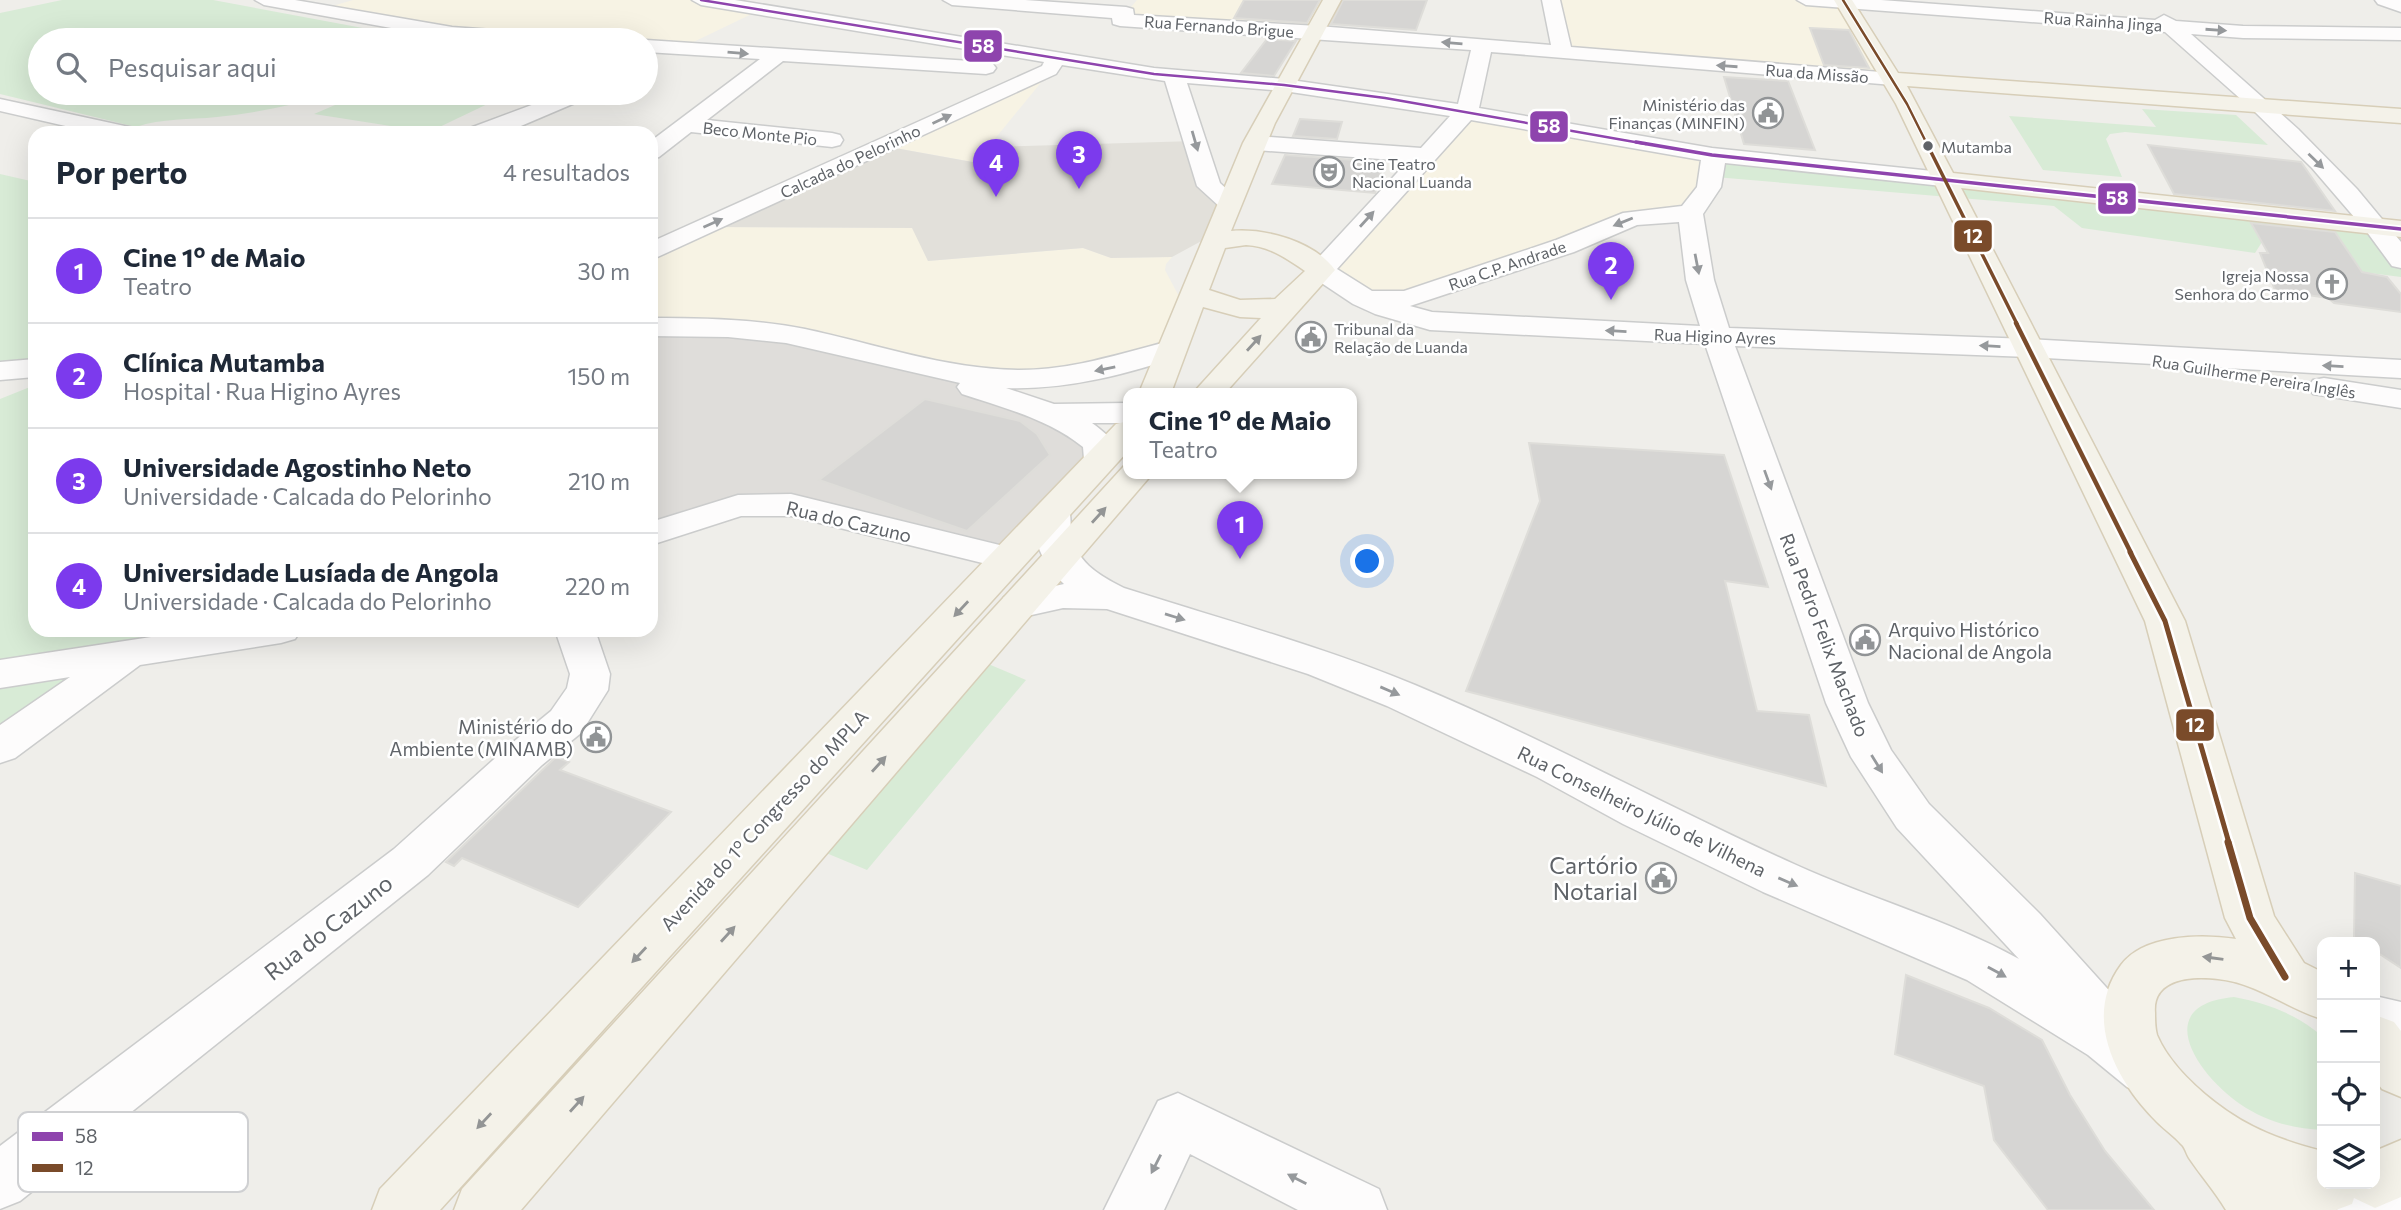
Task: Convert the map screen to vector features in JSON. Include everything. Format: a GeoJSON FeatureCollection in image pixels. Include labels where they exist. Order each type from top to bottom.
{"type":"FeatureCollection","features":[{"type":"Feature","properties":{"kind":"main road"},"geometry":{"type":"LineString","coordinates":[[1157,388],[1233,192],[1284,85],[1318,32],[1332,0]]}},
{"type":"Feature","properties":{"kind":"main road"},"geometry":{"type":"LineString","coordinates":[[1843,1],[1895,82],[2165,621],[2250,918],[2265,947],[2304,987]]}},
{"type":"Feature","properties":{"kind":"main road","name":"Rua da Missão"},"geometry":{"type":"LineString","coordinates":[[1895,82],[2401,118]]}},
{"type":"Feature","properties":{"kind":"main road"},"geometry":{"type":"LineString","coordinates":[[1942,179],[2389,228]]}},
{"type":"Feature","properties":{"kind":"main road"},"geometry":{"type":"LineString","coordinates":[[1209,388],[1289,304],[1327,274],[1277,240],[1247,214],[1233,192]]}},
{"type":"Feature","properties":{"kind":"main road"},"geometry":{"type":"LineString","coordinates":[[1214,243],[1247,237],[1277,240]]}},
{"type":"Feature","properties":{"kind":"main road"},"geometry":{"type":"LineString","coordinates":[[1193,293],[1212,302],[1246,309],[1289,304]]}},
{"type":"Feature","properties":{"kind":"main road","name":"Avenida do 1º Congresso do MPLA"},"geometry":{"type":"LineString","coordinates":[[401,1210],[1123,436]]}},
{"type":"Feature","properties":{"kind":"main road"},"geometry":{"type":"LineString","coordinates":[[483,1210],[1131,479]]}},
{"type":"Feature","properties":{"kind":"main road"},"geometry":{"type":"LineString","coordinates":[[2259,1210],[2229,1162],[2168,1093],[2131,1037],[2127,1003],[2138,978],[2163,961],[2199,956],[2241,962],[2304,987]]}},
{"type":"Feature","properties":{"kind":"main road"},"geometry":{"type":"LineString","coordinates":[[2380,1046],[2401,1072]]}},
{"type":"Feature","properties":{"kind":"main road"},"geometry":{"type":"LineString","coordinates":[[2168,1093],[2231,1145],[2284,1171],[2317,1178]]}},
{"type":"Feature","properties":{"kind":"main road"},"geometry":{"type":"LineString","coordinates":[[2380,1178],[2401,1168]]}},
{"type":"Feature","properties":{"kind":"main road"},"geometry":{"type":"LineString","coordinates":[[2290,1210],[2308,1193],[2318,1189]]}},
{"type":"Feature","properties":{"kind":"street"},"geometry":{"type":"LineString","coordinates":[[264,0],[425,28]]}},
{"type":"Feature","properties":{"kind":"street"},"geometry":{"type":"LineString","coordinates":[[323,9],[353,0]]}},
{"type":"Feature","properties":{"kind":"street"},"geometry":{"type":"LineString","coordinates":[[701,0],[897,32],[1046,61],[1284,85],[1467,111],[1712,155],[1942,179]]}},
{"type":"Feature","properties":{"kind":"street"},"geometry":{"type":"LineString","coordinates":[[658,59],[780,0]]}},
{"type":"Feature","properties":{"kind":"street"},"geometry":{"type":"LineString","coordinates":[[844,60],[954,0]]}},
{"type":"Feature","properties":{"kind":"street","name":"Rua Fernando Brigue"},"geometry":{"type":"LineString","coordinates":[[954,0],[1128,11],[1318,32]]}},
{"type":"Feature","properties":{"kind":"street"},"geometry":{"type":"LineString","coordinates":[[1551,0],[1562,52]]}},
{"type":"Feature","properties":{"kind":"street","name":"Rua Rainha Jinga"},"geometry":{"type":"LineString","coordinates":[[1806,0],[2007,7],[2170,27],[2298,34],[2401,34]]}},
{"type":"Feature","properties":{"kind":"street"},"geometry":{"type":"LineString","coordinates":[[2384,0],[2401,7]]}},
{"type":"Feature","properties":{"kind":"street"},"geometry":{"type":"LineString","coordinates":[[2149,9],[2263,109],[2389,228],[2401,260]]}},
{"type":"Feature","properties":{"kind":"street"},"geometry":{"type":"LineString","coordinates":[[658,47],[844,60],[1046,61],[1088,54],[1102,43],[1128,11]]}},
{"type":"Feature","properties":{"kind":"street","name":"Rua da Missão"},"geometry":{"type":"LineString","coordinates":[[1318,32],[1895,82]]}},
{"type":"Feature","properties":{"kind":"street"},"geometry":{"type":"LineString","coordinates":[[1327,274],[1426,155],[1467,111],[1482,46]]}},
{"type":"Feature","properties":{"kind":"street"},"geometry":{"type":"LineString","coordinates":[[658,158],[689,125],[777,56]]}},
{"type":"Feature","properties":{"kind":"street","name":"Calcada do Pelorinho"},"geometry":{"type":"LineString","coordinates":[[658,248],[1046,61]]}},
{"type":"Feature","properties":{"kind":"street"},"geometry":{"type":"LineString","coordinates":[[1164,75],[1209,186],[1214,193],[1233,192]]}},
{"type":"Feature","properties":{"kind":"street"},"geometry":{"type":"LineString","coordinates":[[0,105],[92,126]]}},
{"type":"Feature","properties":{"kind":"street"},"geometry":{"type":"LineString","coordinates":[[501,126],[553,105]]}},
{"type":"Feature","properties":{"kind":"street"},"geometry":{"type":"LineString","coordinates":[[0,116],[27,112]]}},
{"type":"Feature","properties":{"kind":"street","name":"Beco Monte Pio"},"geometry":{"type":"LineString","coordinates":[[689,125],[832,140]]}},
{"type":"Feature","properties":{"kind":"street"},"geometry":{"type":"LineString","coordinates":[[1256,143],[1426,155]]}},
{"type":"Feature","properties":{"kind":"street"},"geometry":{"type":"LineString","coordinates":[[1690,213],[1715,177],[1712,155]]}},
{"type":"Feature","properties":{"kind":"street","name":"Rua C.P. Andrade"},"geometry":{"type":"LineString","coordinates":[[1363,298],[1406,299],[1565,246],[1632,218],[1690,213]]}},
{"type":"Feature","properties":{"kind":"street","name":"Rua Pedro Felix Machado"},"geometry":{"type":"LineString","coordinates":[[1690,213],[1700,280],[1717,336],[1847,703],[1872,757],[1913,817],[2023,928],[2168,1093]]}},
{"type":"Feature","properties":{"kind":"street","name":"Rua Higino Ayres"},"geometry":{"type":"LineString","coordinates":[[1327,274],[1385,309],[1430,321],[2107,353]]}},
{"type":"Feature","properties":{"kind":"street"},"geometry":{"type":"LineString","coordinates":[[658,327],[775,333],[805,338],[925,369],[1066,423],[1094,440],[1101,449],[1101,459]]}},
{"type":"Feature","properties":{"kind":"street"},"geometry":{"type":"LineString","coordinates":[[925,369],[993,378],[1044,378],[1102,370],[1170,350]]}},
{"type":"Feature","properties":{"kind":"street"},"geometry":{"type":"LineString","coordinates":[[2107,353],[2401,369]]}},
{"type":"Feature","properties":{"kind":"street","name":"Rua Guilherme Pereira Inglês"},"geometry":{"type":"LineString","coordinates":[[2107,353],[2401,399]]}},
{"type":"Feature","properties":{"kind":"street"},"geometry":{"type":"LineString","coordinates":[[0,371],[28,369]]}},
{"type":"Feature","properties":{"kind":"street"},"geometry":{"type":"LineString","coordinates":[[1042,413],[1123,413]]}},
{"type":"Feature","properties":{"kind":"street","name":"Rua do Cazuno"},"geometry":{"type":"LineString","coordinates":[[658,532],[738,506],[791,505],[1007,558]]}},
{"type":"Feature","properties":{"kind":"street"},"geometry":{"type":"LineString","coordinates":[[1053,511],[1054,544],[1061,557]]}},
{"type":"Feature","properties":{"kind":"street","name":"Rua Conselheiro Júlio de Vilhena"},"geometry":{"type":"LineString","coordinates":[[1061,557],[1078,578],[1110,597],[1322,664],[1426,707],[1553,766],[1639,812],[1780,879],[1985,965],[2096,1031],[2168,1093]]}},
{"type":"Feature","properties":{"kind":"street","name":"Rua Conselheiro Júlio de Vilhena"},"geometry":{"type":"LineString","coordinates":[[1018,606],[1063,596],[1110,597]]}},
{"type":"Feature","properties":{"kind":"street"},"geometry":{"type":"LineString","coordinates":[[0,674],[240,637]]}},
{"type":"Feature","properties":{"kind":"street","name":"Rua do Cazuno"},"geometry":{"type":"LineString","coordinates":[[89,1112],[411,862],[527,754],[566,722],[583,697],[590,674],[577,637]]}},
{"type":"Feature","properties":{"kind":"street"},"geometry":{"type":"LineString","coordinates":[[0,747],[128,656]]}},
{"type":"Feature","properties":{"kind":"street"},"geometry":{"type":"LineString","coordinates":[[2380,1020],[2401,1026]]}},
{"type":"Feature","properties":{"kind":"street"},"geometry":{"type":"LineString","coordinates":[[1133,1210],[1178,1119],[1358,1210]]}},
{"type":"Feature","properties":{"kind":"street","name":"Rua do Cazuno"},"geometry":{"type":"LineString","coordinates":[[0,1181],[18,1167]]}},
{"type":"Feature","properties":{"kind":"street"},"geometry":{"type":"LineString","coordinates":[[2364,1189],[2401,1198]]}},
{"type":"Feature","properties":{"kind":"shaded area"},"geometry":{"type":"Polygon","coordinates":[[[353,0],[701,0],[760,10],[681,48],[658,47],[658,28],[436,28],[322,9],[353,0]]]}},
{"type":"Feature","properties":{"kind":"shaded area"},"geometry":{"type":"Polygon","coordinates":[[[1137,0],[1334,0],[1318,32],[1120,20],[1137,0]]]}},
{"type":"Feature","properties":{"kind":"shaded area"},"geometry":{"type":"Polygon","coordinates":[[[1551,0],[1843,0],[1893,79],[1562,52],[1551,0]]]}},
{"type":"Feature","properties":{"kind":"shaded area"},"geometry":{"type":"Polygon","coordinates":[[[1048,74],[989,146],[990,165],[884,146],[1048,74]]]}},
{"type":"Feature","properties":{"kind":"shaded area"},"geometry":{"type":"Polygon","coordinates":[[[1467,111],[1712,155],[1690,213],[1656,214],[1384,300],[1321,270],[1467,111]]]}},
{"type":"Feature","properties":{"kind":"shaded area"},"geometry":{"type":"Polygon","coordinates":[[[1195,141],[1229,202],[1207,238],[1172,257],[1111,258],[1083,248],[928,261],[912,228],[705,227],[884,146],[989,165],[989,147],[1195,141]]]}},
{"type":"Feature","properties":{"kind":"shaded area"},"geometry":{"type":"Polygon","coordinates":[[[705,227],[913,228],[928,261],[1083,248],[1111,258],[1172,257],[1165,270],[1183,304],[1170,350],[1018,379],[658,328],[658,249],[705,227]]]}},
{"type":"Feature","properties":{"kind":"shaded area"},"geometry":{"type":"Polygon","coordinates":[[[658,327],[744,329],[925,369],[1042,413],[1101,449],[1007,558],[791,505],[658,533],[658,327]]]}},
{"type":"Feature","properties":{"kind":"green space"},"geometry":{"type":"Polygon","coordinates":[[[62,0],[213,0],[363,28],[28,28],[28,101],[0,94],[0,13],[62,0]]]}},
{"type":"Feature","properties":{"kind":"green space"},"geometry":{"type":"Polygon","coordinates":[[[45,105],[290,105],[217,117],[132,126],[45,105]]]}},
{"type":"Feature","properties":{"kind":"green space"},"geometry":{"type":"Polygon","coordinates":[[[335,105],[485,105],[442,126],[391,126],[314,114],[335,105]]]}},
{"type":"Feature","properties":{"kind":"green space"},"geometry":{"type":"Polygon","coordinates":[[[2142,109],[2236,115],[2268,145],[2125,132],[2110,134],[2106,139],[2122,177],[2043,170],[2009,116],[2156,127],[2142,109]]]}},
{"type":"Feature","properties":{"kind":"green space"},"geometry":{"type":"Polygon","coordinates":[[[1712,155],[2401,230],[2401,277],[2362,272],[2262,242],[2255,253],[2082,228],[2054,206],[1715,177],[1712,155]]]}},
{"type":"Feature","properties":{"kind":"green space"},"geometry":{"type":"Polygon","coordinates":[[[0,174],[28,180],[28,369],[0,371],[0,174]]]}},
{"type":"Feature","properties":{"kind":"green space"},"geometry":{"type":"Polygon","coordinates":[[[28,388],[28,637],[140,637],[128,656],[0,747],[0,399],[28,388]]]}},
{"type":"Feature","properties":{"kind":"green space"},"geometry":{"type":"Polygon","coordinates":[[[974,658],[1026,680],[867,870],[807,845],[974,658]]]}},
{"type":"Feature","properties":{"kind":"green space"},"geometry":{"type":"Polygon","coordinates":[[[2234,997],[2258,1003],[2281,1010],[2317,1032],[2317,1130],[2280,1123],[2259,1115],[2240,1104],[2209,1076],[2189,1043],[2187,1027],[2193,1013],[2208,1003],[2234,997]]]}},
{"type":"Feature","properties":{"kind":"building"},"geometry":{"type":"Polygon","coordinates":[[[1244,0],[1320,0],[1307,23],[1234,18],[1244,0]]]}},
{"type":"Feature","properties":{"kind":"building"},"geometry":{"type":"Polygon","coordinates":[[[1343,0],[1427,0],[1416,30],[1331,24],[1343,0]]]}},
{"type":"Feature","properties":{"kind":"building"},"geometry":{"type":"Polygon","coordinates":[[[1810,28],[1849,30],[1869,68],[1824,65],[1810,28]]]}},
{"type":"Feature","properties":{"kind":"building"},"geometry":{"type":"Polygon","coordinates":[[[1267,39],[1296,41],[1274,76],[1241,73],[1267,39]]]}},
{"type":"Feature","properties":{"kind":"building","name":"Ministério das Finanças (MINFIN)"},"geometry":{"type":"Polygon","coordinates":[[[1724,77],[1788,81],[1815,150],[1744,144],[1724,77]]]}},
{"type":"Feature","properties":{"kind":"building"},"geometry":{"type":"Polygon","coordinates":[[[1300,119],[1342,122],[1337,139],[1293,136],[1300,119]]]}},
{"type":"Feature","properties":{"kind":"building"},"geometry":{"type":"Polygon","coordinates":[[[2148,145],[2301,162],[2335,211],[2174,194],[2148,145]]]}},
{"type":"Feature","properties":{"kind":"building","name":"Cine Teatro Nacional Luanda"},"geometry":{"type":"Polygon","coordinates":[[[1285,155],[1384,162],[1375,193],[1272,184],[1285,155]]]}},
{"type":"Feature","properties":{"kind":"building","name":"Igreja Nossa Senhora do Carmo"},"geometry":{"type":"Polygon","coordinates":[[[2251,223],[2335,232],[2362,272],[2387,277],[2401,294],[2401,312],[2334,303],[2328,298],[2275,290],[2260,253],[2268,253],[2251,223]]]}},
{"type":"Feature","properties":{"kind":"building"},"geometry":{"type":"Polygon","coordinates":[[[925,399],[1020,421],[1037,434],[1050,455],[967,531],[819,480],[925,399]]]}},
{"type":"Feature","properties":{"kind":"building"},"geometry":{"type":"Polygon","coordinates":[[[1529,443],[1724,455],[1768,587],[1725,581],[1757,711],[1809,715],[1826,786],[1466,691],[1540,501],[1529,443]]]}},
{"type":"Feature","properties":{"kind":"building"},"geometry":{"type":"Polygon","coordinates":[[[556,757],[569,762],[560,770],[671,812],[578,907],[462,858],[454,866],[446,862],[556,757]]]}},
{"type":"Feature","properties":{"kind":"building"},"geometry":{"type":"Polygon","coordinates":[[[2355,873],[2401,886],[2401,968],[2380,954],[2380,937],[2354,937],[2355,873]]]}},
{"type":"Feature","properties":{"kind":"building"},"geometry":{"type":"Polygon","coordinates":[[[1906,975],[1989,1008],[2042,1040],[2070,1095],[2105,1151],[2154,1210],[2048,1210],[1994,1140],[1984,1086],[1895,1054],[1906,975]]]}},
{"type":"Feature","properties":{"kind":"transit line","name":"58"},"geometry":{"type":"LineString","coordinates":[[701,0],[1154,74],[1284,85],[1385,98],[1712,155],[2401,229]]}},
{"type":"Feature","properties":{"kind":"transit line","name":"12"},"geometry":{"type":"LineString","coordinates":[[1843,0],[1907,104],[2165,621],[2250,918],[2285,977]]}},
{"type":"Feature","properties":{"kind":"place","name":"Ministério das Finanças (MINFIN)"},"geometry":{"type":"Point","coordinates":[1768,113]}},
{"type":"Feature","properties":{"kind":"place","name":"Mutamba"},"geometry":{"type":"Point","coordinates":[1928,146]}},
{"type":"Feature","properties":{"kind":"place","name":"Cine Teatro Nacional Luanda"},"geometry":{"type":"Point","coordinates":[1329,172]}},
{"type":"Feature","properties":{"kind":"place","name":"Universidade Agostinho Neto"},"geometry":{"type":"Point","coordinates":[1079,189]}},
{"type":"Feature","properties":{"kind":"place","name":"Universidade Lusíada de Angola"},"geometry":{"type":"Point","coordinates":[996,197]}},
{"type":"Feature","properties":{"kind":"place","name":"Igreja Nossa Senhora do Carmo"},"geometry":{"type":"Point","coordinates":[2332,284]}},
{"type":"Feature","properties":{"kind":"place","name":"Clínica Mutamba"},"geometry":{"type":"Point","coordinates":[1611,300]}},
{"type":"Feature","properties":{"kind":"place","name":"Tribunal da Relação de Luanda"},"geometry":{"type":"Point","coordinates":[1311,337]}},
{"type":"Feature","properties":{"kind":"place","name":"Cine 1º de Maio"},"geometry":{"type":"Point","coordinates":[1240,559]}},
{"type":"Feature","properties":{"kind":"place","name":"Arquivo Histórico Nacional de Angola"},"geometry":{"type":"Point","coordinates":[1865,640]}},
{"type":"Feature","properties":{"kind":"place","name":"Ministério do Ambiente (MINAMB)"},"geometry":{"type":"Point","coordinates":[596,737]}},
{"type":"Feature","properties":{"kind":"place","name":"Cartório Notarial"},"geometry":{"type":"Point","coordinates":[1661,878]}}]}
